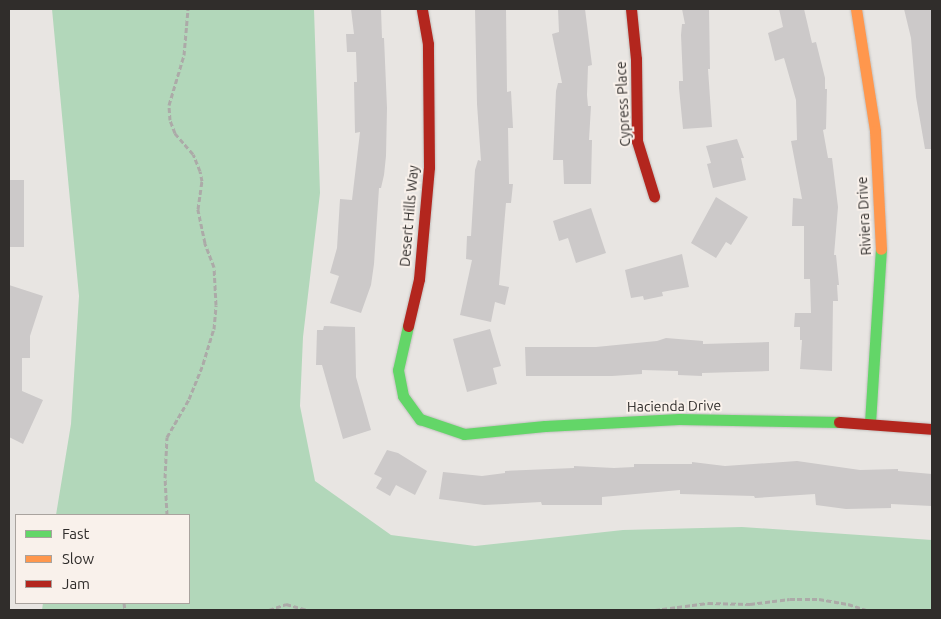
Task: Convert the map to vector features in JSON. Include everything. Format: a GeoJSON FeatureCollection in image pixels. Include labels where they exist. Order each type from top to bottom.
{"type":"FeatureCollection","features":[{"type":"Feature","properties":{"kind":"street","name":"Desert Hills Way"},"geometry":{"type":"LineString","coordinates":[[420,419],[403,396],[398,370],[419,279],[429,167],[428,44],[422,9]]}},
{"type":"Feature","properties":{"kind":"street","name":"Cypress Place"},"geometry":{"type":"LineString","coordinates":[[631,9],[636,60],[637,141],[654,196]]}},
{"type":"Feature","properties":{"kind":"street","name":"Riviera Drive"},"geometry":{"type":"LineString","coordinates":[[856,9],[875,131],[882,263],[870,423]]}},
{"type":"Feature","properties":{"kind":"street","name":"Hacienda Drive"},"geometry":{"type":"LineString","coordinates":[[420,419],[464,434],[545,426],[679,419],[870,423],[932,429]]}},
{"type":"Feature","properties":{"kind":"path"},"geometry":{"type":"LineString","coordinates":[[167,514],[165,478],[167,437],[175,420],[189,399],[203,364],[214,330],[216,305],[214,267],[203,236],[198,209],[202,180],[200,171],[193,154],[175,132],[170,120],[169,105],[184,55],[188,9]]}},
{"type":"Feature","properties":{"kind":"path"},"geometry":{"type":"LineString","coordinates":[[655,610],[708,603],[750,604],[790,599],[819,599],[848,604],[867,610]]}},
{"type":"Feature","properties":{"kind":"path"},"geometry":{"type":"LineString","coordinates":[[269,610],[286,604],[306,610]]}},
{"type":"Feature","properties":{"kind":"green space"},"geometry":{"type":"Polygon","coordinates":[[[52,9],[314,9],[320,193],[303,337],[300,406],[315,481],[391,535],[475,546],[623,530],[742,527],[932,540],[932,610],[42,610],[43,604],[190,604],[190,514],[56,514],[71,424],[79,296],[52,9]]]}},
{"type":"Feature","properties":{"kind":"building"},"geometry":{"type":"Polygon","coordinates":[[[351,9],[381,9],[387,108],[386,156],[384,175],[381,188],[379,188],[374,264],[371,285],[361,313],[330,303],[339,276],[330,273],[337,248],[340,199],[352,200],[360,132],[355,133],[354,82],[357,82],[356,52],[347,52],[346,34],[354,34],[351,9]]]}},
{"type":"Feature","properties":{"kind":"building"},"geometry":{"type":"Polygon","coordinates":[[[475,9],[506,9],[507,92],[511,91],[513,128],[508,128],[509,184],[513,184],[511,203],[506,203],[499,285],[509,287],[505,305],[495,302],[491,322],[460,315],[472,260],[466,259],[467,236],[471,236],[475,170],[478,160],[481,161],[477,104],[475,9]]]}},
{"type":"Feature","properties":{"kind":"building"},"geometry":{"type":"Polygon","coordinates":[[[558,9],[585,9],[592,65],[588,66],[587,95],[588,106],[591,106],[589,140],[592,140],[591,184],[564,184],[563,160],[553,160],[556,91],[558,83],[562,83],[552,34],[559,32],[558,9]]]}},
{"type":"Feature","properties":{"kind":"building"},"geometry":{"type":"Polygon","coordinates":[[[682,9],[709,9],[710,69],[708,69],[712,127],[683,129],[679,88],[679,81],[683,81],[681,35],[682,24],[685,24],[682,9]]]}},
{"type":"Feature","properties":{"kind":"building"},"geometry":{"type":"Polygon","coordinates":[[[779,9],[804,9],[812,43],[816,42],[825,78],[825,89],[827,89],[826,129],[823,130],[828,158],[832,158],[838,207],[834,255],[836,255],[839,285],[837,285],[838,301],[833,301],[832,371],[800,369],[802,340],[800,340],[800,327],[794,327],[795,313],[811,313],[810,279],[804,279],[804,226],[792,226],[793,198],[802,199],[791,141],[797,140],[796,100],[784,58],[775,61],[768,33],[783,27],[779,9]]]}},
{"type":"Feature","properties":{"kind":"building"},"geometry":{"type":"Polygon","coordinates":[[[904,9],[932,9],[932,149],[925,149],[916,97],[911,38],[904,9]]]}},
{"type":"Feature","properties":{"kind":"building"},"geometry":{"type":"Polygon","coordinates":[[[737,139],[744,158],[741,158],[746,180],[713,188],[707,164],[711,163],[706,146],[737,139]]]}},
{"type":"Feature","properties":{"kind":"building"},"geometry":{"type":"Polygon","coordinates":[[[9,180],[24,180],[24,247],[9,247],[9,180]]]}},
{"type":"Feature","properties":{"kind":"building"},"geometry":{"type":"Polygon","coordinates":[[[716,197],[748,217],[731,245],[726,242],[716,258],[691,243],[716,197]]]}},
{"type":"Feature","properties":{"kind":"building"},"geometry":{"type":"Polygon","coordinates":[[[591,208],[606,253],[576,263],[568,238],[559,241],[553,221],[591,208]]]}},
{"type":"Feature","properties":{"kind":"building"},"geometry":{"type":"Polygon","coordinates":[[[682,254],[689,287],[662,292],[663,296],[644,300],[643,296],[631,298],[625,270],[682,254]]]}},
{"type":"Feature","properties":{"kind":"building"},"geometry":{"type":"Polygon","coordinates":[[[9,285],[43,296],[30,336],[30,358],[22,358],[22,391],[43,400],[23,444],[9,437],[9,285]]]}},
{"type":"Feature","properties":{"kind":"building"},"geometry":{"type":"Polygon","coordinates":[[[324,326],[355,327],[356,377],[371,430],[343,439],[322,365],[316,365],[317,330],[323,330],[324,326]]]}},
{"type":"Feature","properties":{"kind":"building"},"geometry":{"type":"Polygon","coordinates":[[[490,329],[501,366],[493,368],[497,384],[467,392],[453,339],[490,329]]]}},
{"type":"Feature","properties":{"kind":"building"},"geometry":{"type":"Polygon","coordinates":[[[666,338],[703,341],[703,344],[769,342],[769,371],[702,373],[702,376],[678,375],[678,371],[642,370],[642,374],[612,376],[526,376],[525,347],[596,347],[657,341],[666,338]]]}},
{"type":"Feature","properties":{"kind":"building"},"geometry":{"type":"Polygon","coordinates":[[[387,450],[398,453],[427,471],[415,495],[396,485],[390,496],[376,488],[382,478],[374,474],[387,450]]]}},
{"type":"Feature","properties":{"kind":"building"},"geometry":{"type":"Polygon","coordinates":[[[797,461],[860,470],[898,469],[898,471],[932,474],[932,506],[891,504],[891,508],[846,509],[816,505],[815,494],[755,498],[754,496],[680,494],[680,490],[602,497],[602,505],[542,505],[541,502],[484,505],[439,499],[443,472],[482,476],[505,473],[505,471],[574,468],[574,466],[614,468],[634,467],[634,464],[692,464],[692,462],[725,466],[797,461]]]}},
{"type":"Feature","properties":{"kind":"traffic: fast"},"geometry":{"type":"LineString","coordinates":[[870,423],[881,249]]}},
{"type":"Feature","properties":{"kind":"traffic: fast"},"geometry":{"type":"LineString","coordinates":[[408,326],[398,370],[403,396],[420,419],[464,434],[545,426],[679,419],[839,422]]}},
{"type":"Feature","properties":{"kind":"traffic: slow"},"geometry":{"type":"LineString","coordinates":[[856,9],[875,131],[881,249]]}},
{"type":"Feature","properties":{"kind":"traffic: jam"},"geometry":{"type":"LineString","coordinates":[[408,326],[419,279],[429,167],[428,44],[422,9]]}},
{"type":"Feature","properties":{"kind":"traffic: jam"},"geometry":{"type":"LineString","coordinates":[[631,9],[636,59],[637,141],[654,196]]}},
{"type":"Feature","properties":{"kind":"traffic: jam"},"geometry":{"type":"LineString","coordinates":[[839,422],[932,429]]}}]}
